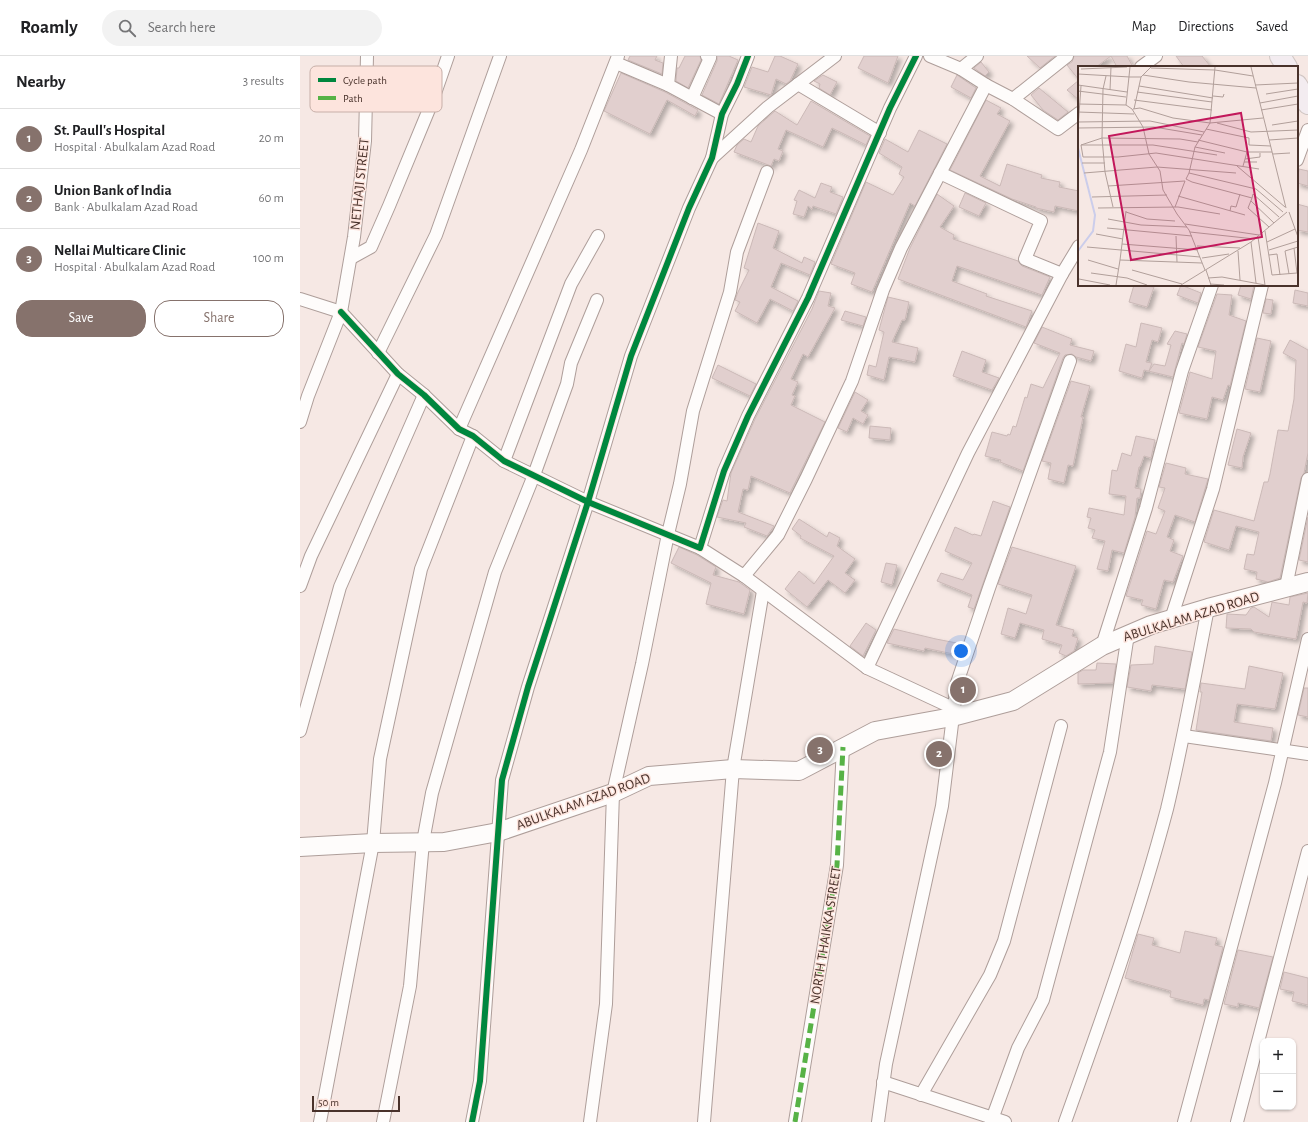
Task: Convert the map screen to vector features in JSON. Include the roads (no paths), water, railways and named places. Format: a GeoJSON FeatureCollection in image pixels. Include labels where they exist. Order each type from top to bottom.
{"type":"FeatureCollection","features":[{"type":"Feature","properties":{"kind":"main road"},"geometry":{"type":"LineString","coordinates":[[1280,56],[1286,66]]}},
{"type":"Feature","properties":{"kind":"main road","name":"ABULKALAM AZAD ROAD"},"geometry":{"type":"LineString","coordinates":[[300,848],[373,843],[444,842],[498,832],[613,793],[649,776],[733,769],[799,771],[875,731],[1013,701],[1102,646],[1128,634],[1208,608],[1308,582]]}},
{"type":"Feature","properties":{"kind":"street","name":"NETHAJI STREET"},"geometry":{"type":"LineString","coordinates":[[367,56],[367,66]]}},
{"type":"Feature","properties":{"kind":"street"},"geometry":{"type":"LineString","coordinates":[[442,73],[448,56]]}},
{"type":"Feature","properties":{"kind":"street"},"geometry":{"type":"LineString","coordinates":[[378,353],[436,235],[500,56]]}},
{"type":"Feature","properties":{"kind":"street"},"geometry":{"type":"LineString","coordinates":[[668,85],[671,56]]}},
{"type":"Feature","properties":{"kind":"street"},"geometry":{"type":"LineString","coordinates":[[692,98],[710,58],[707,56]]}},
{"type":"Feature","properties":{"kind":"street"},"geometry":{"type":"LineString","coordinates":[[472,1122],[480,1081],[502,780],[528,687],[588,502],[631,356],[689,208],[712,158],[722,114],[737,84],[748,56]]}},
{"type":"Feature","properties":{"kind":"street"},"geometry":{"type":"LineString","coordinates":[[712,158],[768,107],[834,56]]}},
{"type":"Feature","properties":{"kind":"street"},"geometry":{"type":"LineString","coordinates":[[700,548],[724,471],[748,416],[808,298],[843,214],[916,56]]}},
{"type":"Feature","properties":{"kind":"street"},"geometry":{"type":"LineString","coordinates":[[930,56],[961,69],[986,85],[1013,99],[1058,129],[1078,114]]}},
{"type":"Feature","properties":{"kind":"street"},"geometry":{"type":"LineString","coordinates":[[961,69],[977,56]]}},
{"type":"Feature","properties":{"kind":"street"},"geometry":{"type":"LineString","coordinates":[[1013,99],[1067,56]]}},
{"type":"Feature","properties":{"kind":"street"},"geometry":{"type":"LineString","coordinates":[[1142,66],[1156,56]]}},
{"type":"Feature","properties":{"kind":"street"},"geometry":{"type":"LineString","coordinates":[[459,429],[581,150],[617,60],[722,114]]}},
{"type":"Feature","properties":{"kind":"street"},"geometry":{"type":"LineString","coordinates":[[798,84],[880,133]]}},
{"type":"Feature","properties":{"kind":"street"},"geometry":{"type":"LineString","coordinates":[[744,576],[778,535],[806,479],[852,381],[883,290],[901,248],[986,85]]}},
{"type":"Feature","properties":{"kind":"street","name":"NETHAJI STREET"},"geometry":{"type":"LineString","coordinates":[[300,422],[308,396],[341,312],[350,258],[364,141],[365,112]]}},
{"type":"Feature","properties":{"kind":"street"},"geometry":{"type":"LineString","coordinates":[[350,258],[371,246],[428,112]]}},
{"type":"Feature","properties":{"kind":"street"},"geometry":{"type":"LineString","coordinates":[[1298,157],[1308,130]]}},
{"type":"Feature","properties":{"kind":"street"},"geometry":{"type":"LineString","coordinates":[[590,1122],[606,1004],[613,793],[680,484],[693,411],[730,292],[737,252],[767,172]]}},
{"type":"Feature","properties":{"kind":"street"},"geometry":{"type":"LineString","coordinates":[[940,173],[1041,221],[1025,259],[1062,274]]}},
{"type":"Feature","properties":{"kind":"street"},"geometry":{"type":"LineString","coordinates":[[504,461],[571,284],[598,236]]}},
{"type":"Feature","properties":{"kind":"street"},"geometry":{"type":"LineString","coordinates":[[867,668],[968,453],[1062,274],[1078,248]]}},
{"type":"Feature","properties":{"kind":"street"},"geometry":{"type":"LineString","coordinates":[[1102,646],[1146,508],[1182,371],[1212,286]]}},
{"type":"Feature","properties":{"kind":"street"},"geometry":{"type":"LineString","coordinates":[[1171,619],[1213,489],[1262,286]]}},
{"type":"Feature","properties":{"kind":"street"},"geometry":{"type":"LineString","coordinates":[[300,299],[341,312],[398,374],[459,429],[473,436],[504,461],[588,502],[700,548],[744,576],[867,668],[953,713]]}},
{"type":"Feature","properties":{"kind":"street"},"geometry":{"type":"LineString","coordinates":[[383,1122],[410,986],[423,842],[432,793],[495,572],[534,475],[567,384],[570,363],[597,300]]}},
{"type":"Feature","properties":{"kind":"street"},"geometry":{"type":"LineString","coordinates":[[878,1122],[884,1082],[942,806],[957,683],[989,588],[1070,361]]}},
{"type":"Feature","properties":{"kind":"street"},"geometry":{"type":"LineString","coordinates":[[300,586],[311,556],[398,374]]}},
{"type":"Feature","properties":{"kind":"street"},"geometry":{"type":"LineString","coordinates":[[300,731],[340,587],[424,396]]}},
{"type":"Feature","properties":{"kind":"street"},"geometry":{"type":"LineString","coordinates":[[320,1122],[373,843],[380,759],[421,569],[473,436]]}},
{"type":"Feature","properties":{"kind":"street"},"geometry":{"type":"LineString","coordinates":[[1286,587],[1308,479]]}},
{"type":"Feature","properties":{"kind":"street"},"geometry":{"type":"LineString","coordinates":[[704,1122],[733,769],[763,591]]}},
{"type":"Feature","properties":{"kind":"street"},"geometry":{"type":"LineString","coordinates":[[1065,1122],[1115,983],[1166,810],[1184,736],[1208,608]]}},
{"type":"Feature","properties":{"kind":"street"},"geometry":{"type":"LineString","coordinates":[[992,1120],[1018,1048],[1043,1000],[1110,752],[1128,634]]}},
{"type":"Feature","properties":{"kind":"street"},"geometry":{"type":"LineString","coordinates":[[1184,1122],[1282,750],[1308,640]]}},
{"type":"Feature","properties":{"kind":"street"},"geometry":{"type":"LineString","coordinates":[[921,1095],[990,975],[1004,941],[1061,726]]}},
{"type":"Feature","properties":{"kind":"street"},"geometry":{"type":"LineString","coordinates":[[1184,736],[1308,754]]}},
{"type":"Feature","properties":{"kind":"street","name":"NORTH THAIKKA STREET"},"geometry":{"type":"LineString","coordinates":[[795,1122],[837,865],[843,747]]}},
{"type":"Feature","properties":{"kind":"street"},"geometry":{"type":"LineString","coordinates":[[1237,1122],[1308,851]]}},
{"type":"Feature","properties":{"kind":"street"},"geometry":{"type":"LineString","coordinates":[[884,1082],[992,1120],[1005,1122]]}},
{"type":"Feature","properties":{"kind":"place","name":"St. Paull's Hospital"},"geometry":{"type":"Point","coordinates":[963,690]}},
{"type":"Feature","properties":{"kind":"place","name":"Nellai Multicare Clinic"},"geometry":{"type":"Point","coordinates":[820,750]}},
{"type":"Feature","properties":{"kind":"place","name":"Union Bank of India"},"geometry":{"type":"Point","coordinates":[939,754]}}]}
